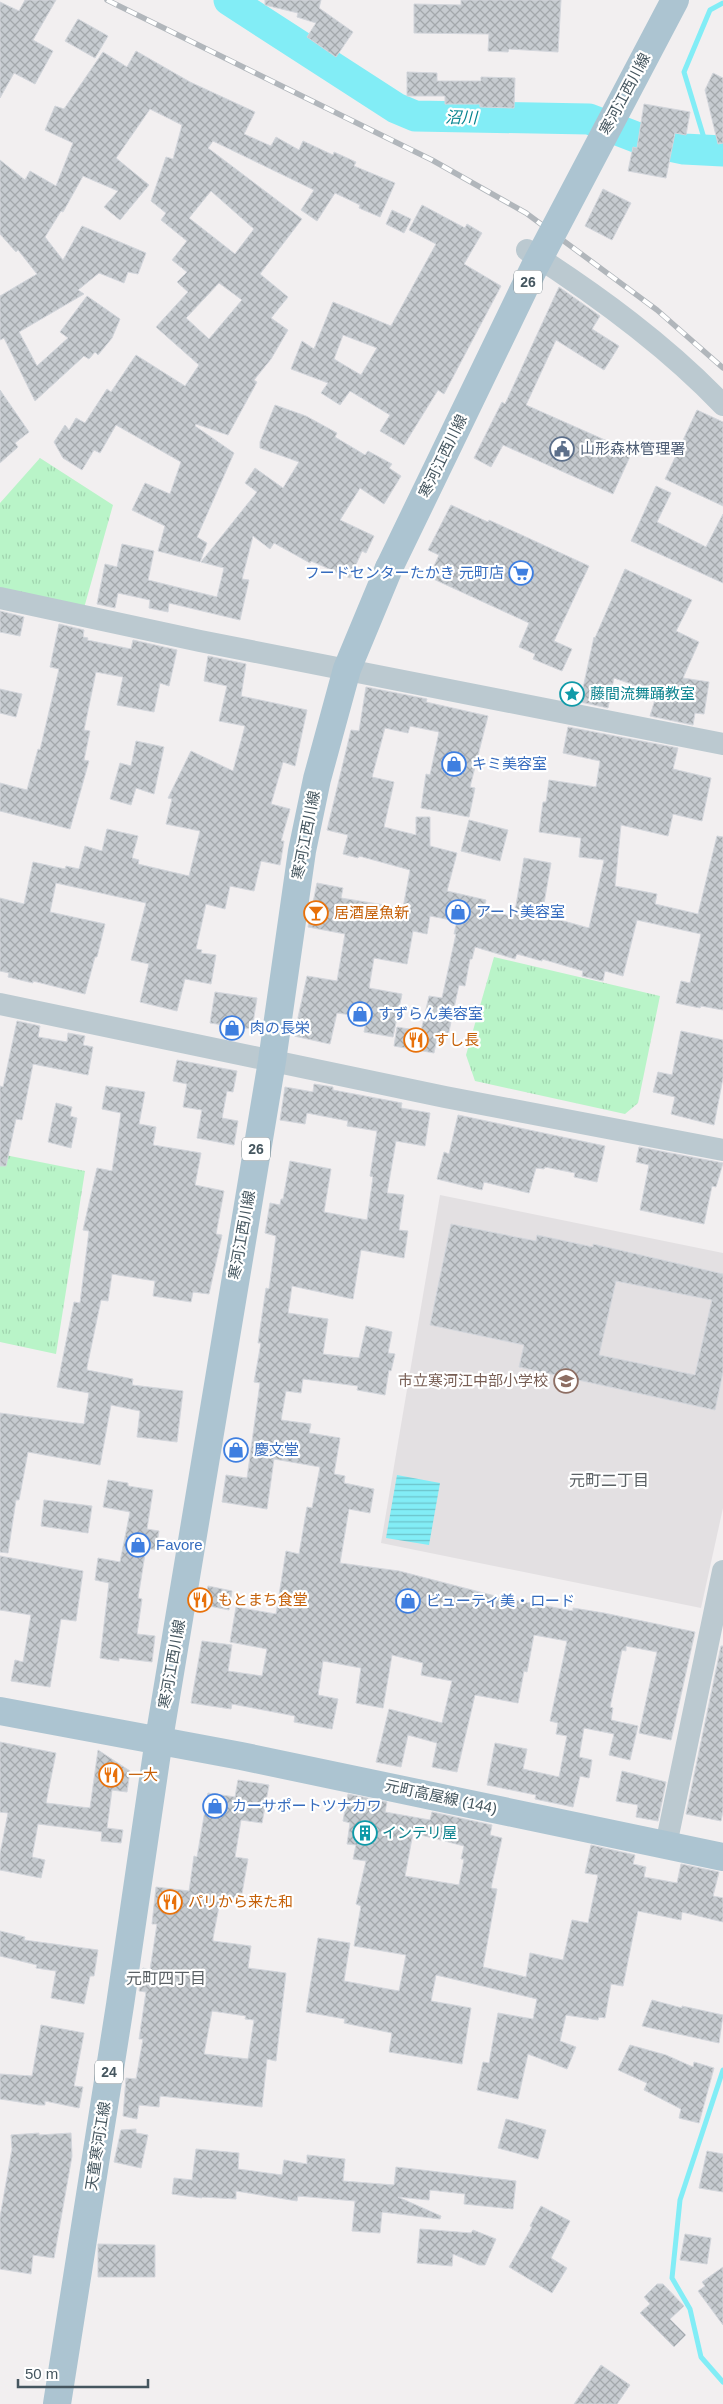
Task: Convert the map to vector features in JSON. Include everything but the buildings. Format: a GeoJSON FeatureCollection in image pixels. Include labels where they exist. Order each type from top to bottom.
{"type":"FeatureCollection","features":[{"type":"Feature","properties":{"kind":"main road","name":"寒河江西川線"},"geometry":{"type":"LineString","coordinates":[[159,1740],[272,1060],[302,852],[317,779],[347,670],[389,568],[534,268],[675,0]]}},
{"type":"Feature","properties":{"kind":"main road","name":"元町高屋線 (144)"},"geometry":{"type":"LineString","coordinates":[[0,1711],[159,1740],[434,1795],[723,1857]]}},
{"type":"Feature","properties":{"kind":"main road","name":"天童寒河江線"},"geometry":{"type":"LineString","coordinates":[[56,2404],[111,2063],[159,1740]]}},
{"type":"Feature","properties":{"kind":"street"},"geometry":{"type":"LineString","coordinates":[[528,250],[617,312],[696,377],[723,405]]}},
{"type":"Feature","properties":{"kind":"street"},"geometry":{"type":"LineString","coordinates":[[0,598],[200,641],[723,744]]}},
{"type":"Feature","properties":{"kind":"street"},"geometry":{"type":"LineString","coordinates":[[0,1004],[464,1101],[723,1150]]}},
{"type":"Feature","properties":{"kind":"street"},"geometry":{"type":"LineString","coordinates":[[666,1845],[723,1571]]}},
{"type":"Feature","properties":{"kind":"shaded area","name":"市立寒河江中部小学校"},"geometry":{"type":"Polygon","coordinates":[[[440,1195],[723,1253],[723,1508],[701,1608],[381,1543],[440,1195]]]}},
{"type":"Feature","properties":{"kind":"green space"},"geometry":{"type":"Polygon","coordinates":[[[40,458],[113,505],[84,608],[0,590],[0,503],[40,458]]]}},
{"type":"Feature","properties":{"kind":"green space"},"geometry":{"type":"Polygon","coordinates":[[[494,957],[660,996],[638,1103],[625,1114],[475,1081],[466,1055],[494,957]]]}},
{"type":"Feature","properties":{"kind":"green space"},"geometry":{"type":"Polygon","coordinates":[[[0,1154],[85,1171],[56,1354],[0,1342],[0,1154]]]}},
{"type":"Feature","properties":{"kind":"water"},"geometry":{"type":"Polygon","coordinates":[[[397,1475],[440,1483],[429,1545],[386,1538],[397,1475]]]}},
{"type":"Feature","properties":{"kind":"waterway","name":"沼川"},"geometry":{"type":"LineString","coordinates":[[229,0],[396,108],[415,116],[589,119],[646,141],[684,149],[723,151]]}},
{"type":"Feature","properties":{"kind":"waterway"},"geometry":{"type":"LineString","coordinates":[[704,138],[684,72],[710,10],[723,3]]}},
{"type":"Feature","properties":{"kind":"waterway"},"geometry":{"type":"LineString","coordinates":[[723,2070],[680,2200],[672,2278],[690,2309],[701,2357],[723,2382]]}},
{"type":"Feature","properties":{"kind":"railway"},"geometry":{"type":"LineString","coordinates":[[107,0],[432,160],[526,213],[657,310],[723,368]]}},
{"type":"Feature","properties":{"kind":"place","name":"山形森林管理署"},"geometry":{"type":"Point","coordinates":[562,449]}},
{"type":"Feature","properties":{"kind":"place","name":"フードセンターたかき 元町店"},"geometry":{"type":"Point","coordinates":[521,573]}},
{"type":"Feature","properties":{"kind":"place","name":"藤間流舞踊教室"},"geometry":{"type":"Point","coordinates":[572,694]}},
{"type":"Feature","properties":{"kind":"place","name":"キミ美容室"},"geometry":{"type":"Point","coordinates":[454,764]}},
{"type":"Feature","properties":{"kind":"place","name":"アート美容室"},"geometry":{"type":"Point","coordinates":[458,912]}},
{"type":"Feature","properties":{"kind":"place","name":"居酒屋魚新"},"geometry":{"type":"Point","coordinates":[316,913]}},
{"type":"Feature","properties":{"kind":"place","name":"すずらん美容室"},"geometry":{"type":"Point","coordinates":[360,1014]}},
{"type":"Feature","properties":{"kind":"place","name":"肉の長栄"},"geometry":{"type":"Point","coordinates":[232,1028]}},
{"type":"Feature","properties":{"kind":"place","name":"すし長"},"geometry":{"type":"Point","coordinates":[416,1040]}},
{"type":"Feature","properties":{"kind":"place","name":"市立寒河江中部小学校"},"geometry":{"type":"Point","coordinates":[566,1381]}},
{"type":"Feature","properties":{"kind":"place","name":"慶文堂"},"geometry":{"type":"Point","coordinates":[236,1450]}},
{"type":"Feature","properties":{"kind":"place","name":"Favore"},"geometry":{"type":"Point","coordinates":[138,1545]}},
{"type":"Feature","properties":{"kind":"place","name":"もとまち食堂"},"geometry":{"type":"Point","coordinates":[200,1600]}},
{"type":"Feature","properties":{"kind":"place","name":"ビューティ美・ロード"},"geometry":{"type":"Point","coordinates":[408,1601]}},
{"type":"Feature","properties":{"kind":"place","name":"一大"},"geometry":{"type":"Point","coordinates":[111,1775]}},
{"type":"Feature","properties":{"kind":"place","name":"カーサポートツナカワ"},"geometry":{"type":"Point","coordinates":[215,1806]}},
{"type":"Feature","properties":{"kind":"place","name":"インテリ屋"},"geometry":{"type":"Point","coordinates":[365,1833]}},
{"type":"Feature","properties":{"kind":"place","name":"パリから来た和"},"geometry":{"type":"Point","coordinates":[170,1902]}},
{"type":"Feature","properties":{"kind":"district","name":"元町二丁目"},"geometry":{"type":"Point","coordinates":[609,1480]}},
{"type":"Feature","properties":{"kind":"district","name":"元町四丁目"},"geometry":{"type":"Point","coordinates":[166,1978]}}]}
